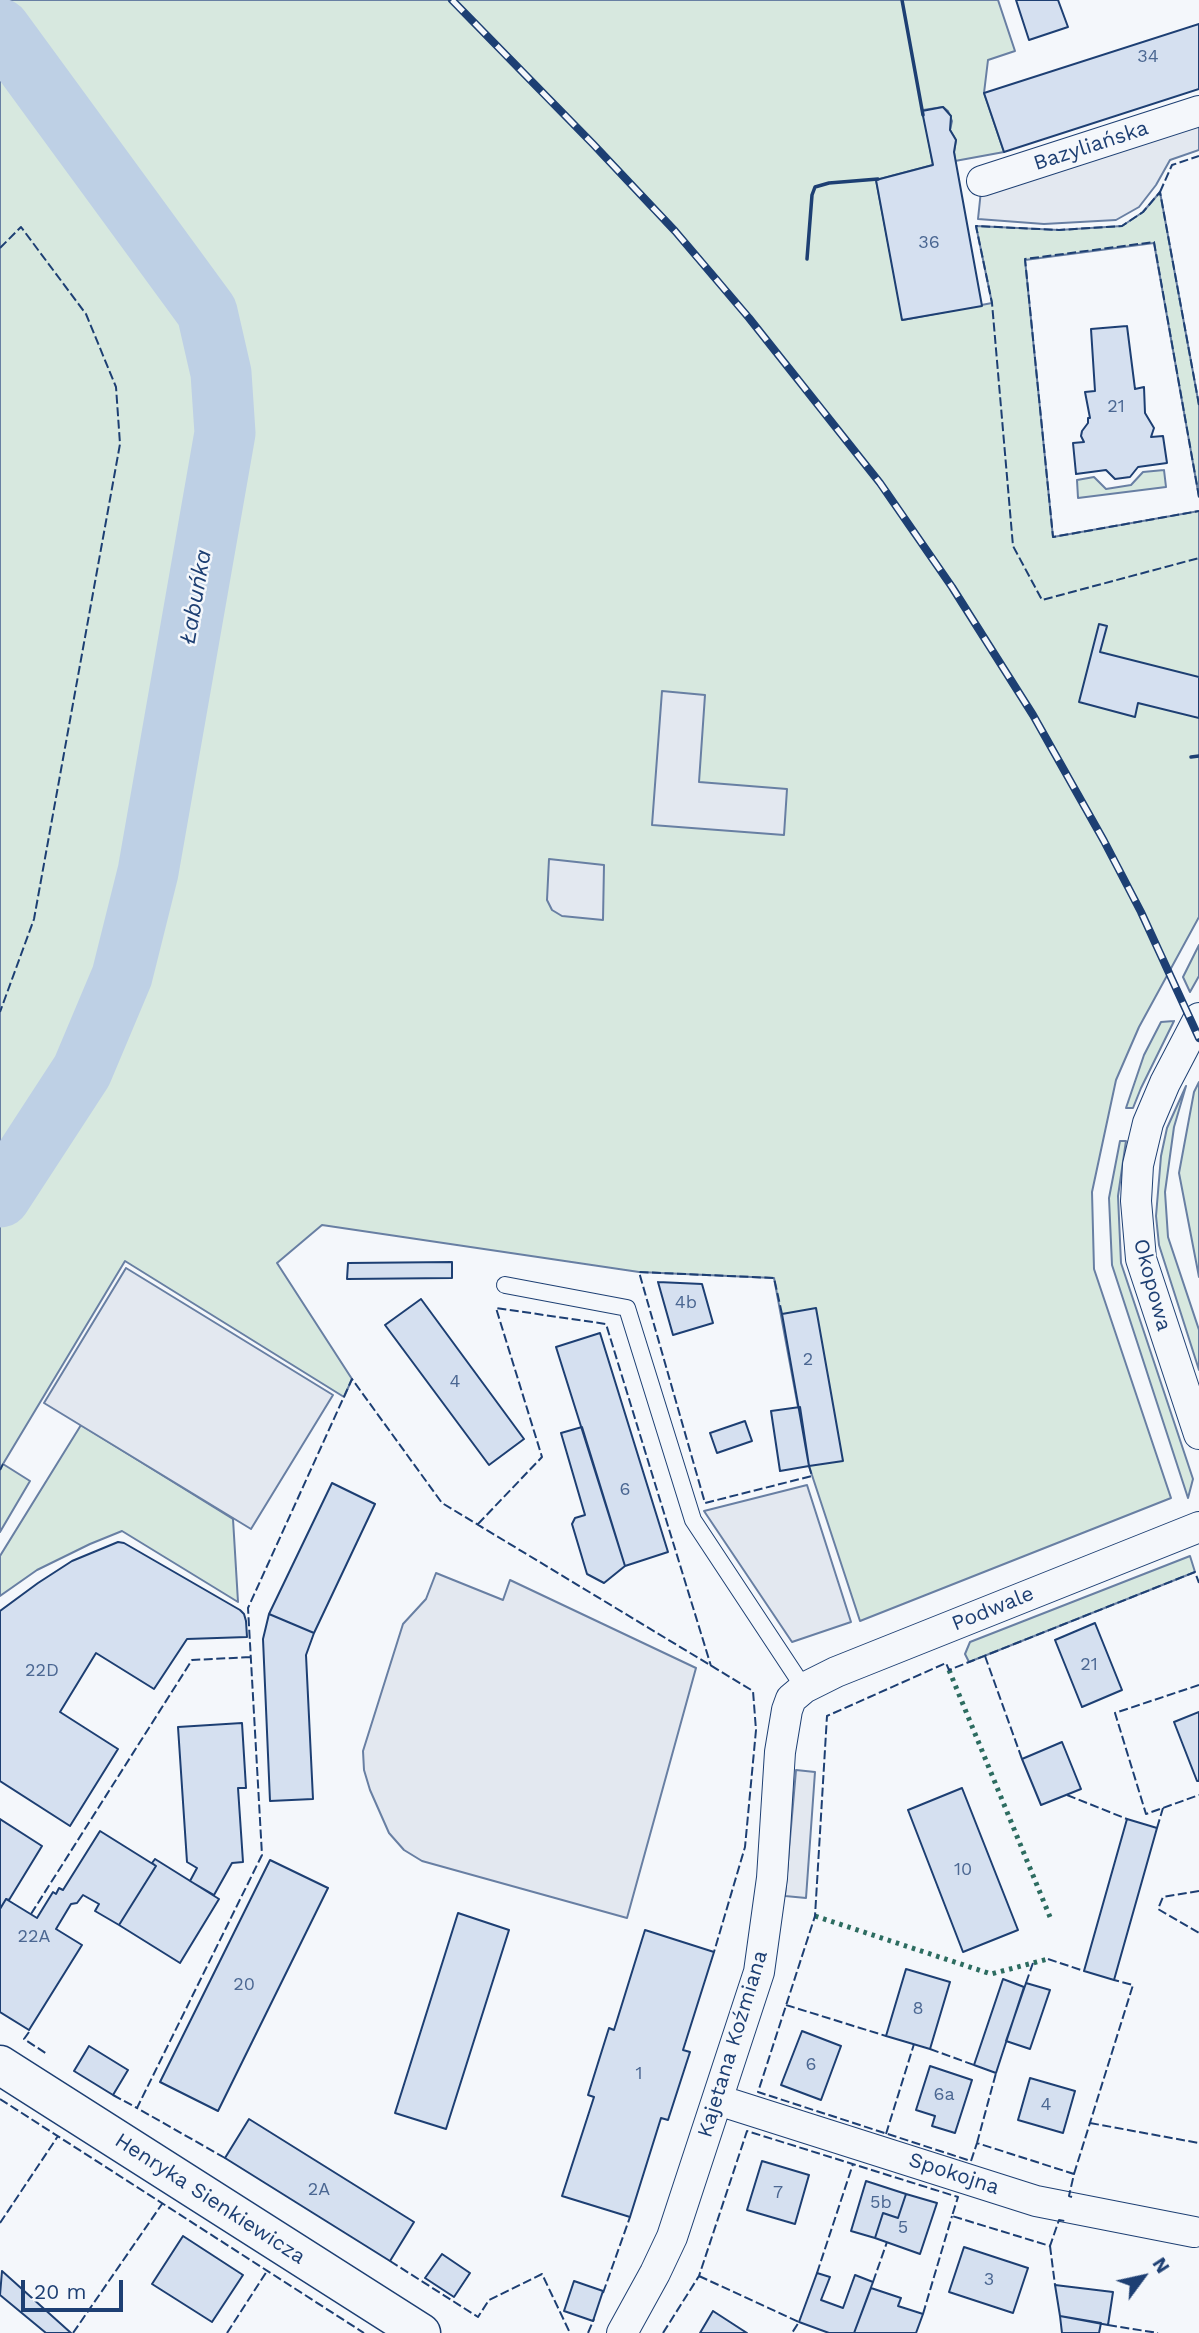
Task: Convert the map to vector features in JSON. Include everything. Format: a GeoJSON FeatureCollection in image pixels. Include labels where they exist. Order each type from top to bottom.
{"type":"FeatureCollection","features":[{"type":"Feature","properties":{"kind":"street","name":"Bazyliańska"},"geometry":{"type":"LineString","coordinates":[[982,181],[1199,111]]}},
{"type":"Feature","properties":{"kind":"street","name":"Okopowa"},"geometry":{"type":"LineString","coordinates":[[1199,1018],[1165,1083],[1148,1123],[1138,1165],[1136,1201],[1141,1259],[1199,1434]]}},
{"type":"Feature","properties":{"kind":"street","name":"Podwale"},"geometry":{"type":"LineString","coordinates":[[798,1693],[846,1668],[1199,1527]]}},
{"type":"Feature","properties":{"kind":"street","name":"Kajetana Koźmiana"},"geometry":{"type":"LineString","coordinates":[[622,2333],[655,2273],[671,2237],[759,1972],[772,1878],[780,1752],[787,1710],[798,1693]]}},
{"type":"Feature","properties":{"kind":"street","name":"Henryka Sienkiewicza"},"geometry":{"type":"LineString","coordinates":[[0,2065],[421,2333]]}},
{"type":"Feature","properties":{"kind":"street","name":"Spokojna"},"geometry":{"type":"LineString","coordinates":[[718,2099],[1036,2201],[1194,2232]]}},
{"type":"Feature","properties":{"kind":"lane"},"geometry":{"type":"LineString","coordinates":[[505,1285],[627,1308],[692,1520],[798,1693]]}},
{"type":"Feature","properties":{"kind":"shaded area"},"geometry":{"type":"Polygon","coordinates":[[[0,0],[998,0],[1015,51],[988,60],[984,93],[1004,152],[955,161],[956,140],[950,130],[952,121],[948,111],[943,107],[923,110],[933,165],[876,180],[903,320],[992,303],[976,226],[1059,230],[1122,226],[1143,212],[1160,192],[1199,405],[1199,497],[1154,243],[1025,260],[1053,537],[1199,511],[1199,917],[1139,1027],[1116,1080],[1092,1192],[1094,1269],[1171,1498],[860,1621],[809,1466],[774,1278],[639,1272],[322,1225],[277,1263],[352,1379],[344,1397],[125,1261],[3,1464],[30,1481],[0,1532],[0,0]]]}},
{"type":"Feature","properties":{"kind":"shaded area"},"geometry":{"type":"Polygon","coordinates":[[[1199,111],[1199,150],[1170,160],[1139,207],[1116,220],[1044,224],[978,219],[982,181],[1199,111]]]}},
{"type":"Feature","properties":{"kind":"shaded area"},"geometry":{"type":"Polygon","coordinates":[[[1164,470],[1166,487],[1078,498],[1077,480],[1094,477],[1106,489],[1131,485],[1143,472],[1164,470]]]}},
{"type":"Feature","properties":{"kind":"shaded area"},"geometry":{"type":"Polygon","coordinates":[[[662,691],[705,695],[699,782],[787,789],[784,835],[652,825],[662,691]]]}},
{"type":"Feature","properties":{"kind":"shaded area"},"geometry":{"type":"Polygon","coordinates":[[[549,859],[604,865],[603,920],[562,916],[552,910],[547,900],[549,859]]]}},
{"type":"Feature","properties":{"kind":"shaded area"},"geometry":{"type":"Polygon","coordinates":[[[1199,945],[1199,976],[1190,992],[1183,977],[1199,945]]]}},
{"type":"Feature","properties":{"kind":"shaded area"},"geometry":{"type":"Polygon","coordinates":[[[1174,1021],[1133,1108],[1126,1108],[1144,1055],[1161,1022],[1174,1021]]]}},
{"type":"Feature","properties":{"kind":"shaded area"},"geometry":{"type":"Polygon","coordinates":[[[1199,1082],[1199,1277],[1179,1173],[1194,1092],[1199,1082]]]}},
{"type":"Feature","properties":{"kind":"shaded area"},"geometry":{"type":"Polygon","coordinates":[[[1186,1086],[1174,1127],[1165,1192],[1168,1237],[1199,1330],[1199,1370],[1159,1245],[1156,1216],[1161,1156],[1167,1128],[1186,1086]]]}},
{"type":"Feature","properties":{"kind":"shaded area"},"geometry":{"type":"Polygon","coordinates":[[[1120,1141],[1126,1141],[1118,1196],[1121,1263],[1193,1479],[1188,1498],[1112,1265],[1109,1198],[1120,1141]]]}},
{"type":"Feature","properties":{"kind":"shaded area"},"geometry":{"type":"Polygon","coordinates":[[[126,1268],[333,1395],[251,1529],[44,1403],[126,1268]]]}},
{"type":"Feature","properties":{"kind":"shaded area"},"geometry":{"type":"Polygon","coordinates":[[[81,1425],[233,1519],[238,1602],[122,1531],[37,1570],[0,1596],[0,1556],[81,1425]]]}},
{"type":"Feature","properties":{"kind":"shaded area"},"geometry":{"type":"Polygon","coordinates":[[[807,1485],[851,1622],[792,1642],[704,1511],[807,1485]]]}},
{"type":"Feature","properties":{"kind":"shaded area"},"geometry":{"type":"Polygon","coordinates":[[[1190,1556],[1195,1572],[969,1662],[965,1654],[970,1642],[1190,1556]]]}},
{"type":"Feature","properties":{"kind":"shaded area"},"geometry":{"type":"Polygon","coordinates":[[[436,1573],[503,1600],[510,1580],[696,1668],[627,1918],[422,1861],[404,1850],[389,1833],[370,1790],[364,1770],[363,1751],[403,1624],[426,1599],[436,1573]]]}},
{"type":"Feature","properties":{"kind":"shaded area"},"geometry":{"type":"Polygon","coordinates":[[[796,1770],[815,1772],[806,1898],[785,1896],[796,1770]]]}},
{"type":"Feature","properties":{"kind":"building"},"geometry":{"type":"Polygon","coordinates":[[[1016,0],[1058,0],[1068,27],[1029,40],[1016,0]]]}},
{"type":"Feature","properties":{"kind":"building"},"geometry":{"type":"Polygon","coordinates":[[[1199,24],[1199,89],[1004,152],[984,93],[1199,24]]]}},
{"type":"Feature","properties":{"kind":"building"},"geometry":{"type":"Polygon","coordinates":[[[943,107],[951,116],[950,130],[956,140],[954,152],[982,306],[902,320],[876,180],[933,165],[922,111],[943,107]]]}},
{"type":"Feature","properties":{"kind":"building"},"geometry":{"type":"Polygon","coordinates":[[[1127,326],[1135,389],[1144,387],[1145,413],[1154,428],[1151,437],[1163,436],[1167,463],[1138,467],[1130,477],[1115,479],[1106,470],[1076,474],[1073,443],[1084,442],[1082,431],[1090,418],[1085,392],[1095,391],[1091,329],[1127,326]]]}},
{"type":"Feature","properties":{"kind":"building"},"geometry":{"type":"Polygon","coordinates":[[[1099,624],[1107,626],[1100,652],[1199,677],[1199,718],[1138,703],[1135,717],[1079,702],[1099,624]]]}},
{"type":"Feature","properties":{"kind":"building"},"geometry":{"type":"Polygon","coordinates":[[[452,1262],[452,1278],[347,1279],[348,1263],[452,1262]]]}},
{"type":"Feature","properties":{"kind":"building"},"geometry":{"type":"Polygon","coordinates":[[[658,1282],[702,1284],[713,1323],[673,1335],[658,1282]]]}},
{"type":"Feature","properties":{"kind":"building"},"geometry":{"type":"Polygon","coordinates":[[[421,1299],[524,1439],[489,1465],[385,1325],[421,1299]]]}},
{"type":"Feature","properties":{"kind":"building"},"geometry":{"type":"Polygon","coordinates":[[[816,1308],[843,1461],[809,1466],[782,1314],[816,1308]]]}},
{"type":"Feature","properties":{"kind":"building"},"geometry":{"type":"Polygon","coordinates":[[[600,1333],[668,1552],[625,1566],[556,1347],[600,1333]]]}},
{"type":"Feature","properties":{"kind":"building"},"geometry":{"type":"Polygon","coordinates":[[[800,1407],[809,1466],[780,1471],[771,1411],[800,1407]]]}},
{"type":"Feature","properties":{"kind":"building"},"geometry":{"type":"Polygon","coordinates":[[[745,1421],[752,1441],[717,1453],[710,1433],[745,1421]]]}},
{"type":"Feature","properties":{"kind":"building"},"geometry":{"type":"Polygon","coordinates":[[[582,1427],[625,1566],[604,1583],[587,1574],[572,1524],[575,1518],[585,1515],[561,1433],[582,1427]]]}},
{"type":"Feature","properties":{"kind":"building"},"geometry":{"type":"Polygon","coordinates":[[[332,1483],[375,1504],[314,1633],[269,1614],[332,1483]]]}},
{"type":"Feature","properties":{"kind":"building"},"geometry":{"type":"Polygon","coordinates":[[[118,1542],[240,1610],[246,1621],[247,1637],[187,1639],[154,1689],[96,1653],[60,1712],[118,1749],[70,1826],[0,1781],[0,1611],[72,1561],[118,1542]]]}},
{"type":"Feature","properties":{"kind":"building"},"geometry":{"type":"Polygon","coordinates":[[[269,1614],[314,1633],[306,1655],[313,1799],[270,1801],[263,1639],[269,1614]]]}},
{"type":"Feature","properties":{"kind":"building"},"geometry":{"type":"Polygon","coordinates":[[[1095,1623],[1122,1690],[1082,1707],[1055,1640],[1095,1623]]]}},
{"type":"Feature","properties":{"kind":"building"},"geometry":{"type":"Polygon","coordinates":[[[1199,1712],[1199,1781],[1197,1781],[1174,1722],[1199,1712]]]}},
{"type":"Feature","properties":{"kind":"building"},"geometry":{"type":"Polygon","coordinates":[[[242,1723],[246,1788],[238,1788],[243,1862],[232,1863],[214,1895],[190,1881],[197,1868],[187,1862],[178,1727],[242,1723]]]}},
{"type":"Feature","properties":{"kind":"building"},"geometry":{"type":"Polygon","coordinates":[[[1062,1742],[1081,1789],[1041,1805],[1022,1759],[1062,1742]]]}},
{"type":"Feature","properties":{"kind":"building"},"geometry":{"type":"Polygon","coordinates":[[[962,1788],[1018,1930],[963,1952],[908,1810],[962,1788]]]}},
{"type":"Feature","properties":{"kind":"building"},"geometry":{"type":"Polygon","coordinates":[[[0,1819],[42,1846],[9,1900],[6,1899],[0,1909],[0,1819]]]}},
{"type":"Feature","properties":{"kind":"building"},"geometry":{"type":"Polygon","coordinates":[[[1127,1819],[1157,1828],[1114,1980],[1084,1971],[1127,1819]]]}},
{"type":"Feature","properties":{"kind":"building"},"geometry":{"type":"Polygon","coordinates":[[[100,1831],[156,1866],[119,1925],[95,1911],[99,1904],[83,1895],[77,1903],[71,1904],[56,1929],[82,1945],[29,2030],[0,2012],[0,1909],[6,1899],[37,1918],[53,1892],[56,1894],[59,1888],[63,1890],[100,1831]]]}},
{"type":"Feature","properties":{"kind":"building"},"geometry":{"type":"Polygon","coordinates":[[[155,1859],[219,1899],[180,1963],[119,1925],[156,1866],[152,1863],[155,1859]]]}},
{"type":"Feature","properties":{"kind":"building"},"geometry":{"type":"Polygon","coordinates":[[[270,1860],[328,1888],[218,2111],[160,2082],[270,1860]]]}},
{"type":"Feature","properties":{"kind":"building"},"geometry":{"type":"Polygon","coordinates":[[[458,1913],[509,1930],[446,2129],[395,2113],[458,1913]]]}},
{"type":"Feature","properties":{"kind":"building"},"geometry":{"type":"Polygon","coordinates":[[[645,1930],[714,1952],[683,2050],[690,2052],[668,2120],[661,2118],[630,2217],[562,2196],[594,2097],[588,2095],[609,2028],[614,2030],[645,1930]]]}},
{"type":"Feature","properties":{"kind":"building"},"geometry":{"type":"Polygon","coordinates":[[[906,1969],[950,1982],[930,2049],[886,2036],[906,1969]]]}},
{"type":"Feature","properties":{"kind":"building"},"geometry":{"type":"Polygon","coordinates":[[[1003,1979],[1024,1987],[996,2073],[974,2065],[1003,1979]]]}},
{"type":"Feature","properties":{"kind":"building"},"geometry":{"type":"Polygon","coordinates":[[[1026,1983],[1050,1990],[1030,2049],[1006,2041],[1026,1983]]]}},
{"type":"Feature","properties":{"kind":"building"},"geometry":{"type":"Polygon","coordinates":[[[802,2031],[841,2046],[821,2100],[781,2085],[802,2031]]]}},
{"type":"Feature","properties":{"kind":"building"},"geometry":{"type":"Polygon","coordinates":[[[89,2046],[128,2070],[113,2095],[74,2071],[89,2046]]]}},
{"type":"Feature","properties":{"kind":"building"},"geometry":{"type":"Polygon","coordinates":[[[930,2066],[972,2080],[955,2133],[932,2126],[935,2116],[916,2110],[930,2066]]]}},
{"type":"Feature","properties":{"kind":"building"},"geometry":{"type":"Polygon","coordinates":[[[1030,2078],[1075,2091],[1063,2133],[1018,2120],[1030,2078]]]}},
{"type":"Feature","properties":{"kind":"building"},"geometry":{"type":"Polygon","coordinates":[[[249,2119],[414,2222],[390,2261],[225,2158],[249,2119]]]}},
{"type":"Feature","properties":{"kind":"building"},"geometry":{"type":"Polygon","coordinates":[[[762,2161],[809,2175],[795,2224],[747,2210],[762,2161]]]}},
{"type":"Feature","properties":{"kind":"building"},"geometry":{"type":"Polygon","coordinates":[[[866,2181],[906,2194],[898,2218],[883,2213],[875,2238],[851,2231],[866,2181]]]}},
{"type":"Feature","properties":{"kind":"building"},"geometry":{"type":"Polygon","coordinates":[[[906,2194],[937,2203],[920,2254],[875,2238],[883,2213],[898,2218],[906,2194]]]}},
{"type":"Feature","properties":{"kind":"building"},"geometry":{"type":"Polygon","coordinates":[[[183,2236],[243,2275],[212,2322],[152,2284],[183,2236]]]}},
{"type":"Feature","properties":{"kind":"building"},"geometry":{"type":"Polygon","coordinates":[[[964,2247],[1028,2268],[1013,2313],[949,2292],[964,2247]]]}},
{"type":"Feature","properties":{"kind":"building"},"geometry":{"type":"Polygon","coordinates":[[[442,2254],[470,2273],[454,2297],[425,2278],[442,2254]]]}},
{"type":"Feature","properties":{"kind":"building"},"geometry":{"type":"Polygon","coordinates":[[[2,2271],[71,2333],[46,2333],[0,2295],[2,2271]]]}},
{"type":"Feature","properties":{"kind":"building"},"geometry":{"type":"Polygon","coordinates":[[[817,2273],[830,2277],[821,2300],[843,2308],[855,2275],[873,2282],[854,2333],[829,2333],[799,2322],[817,2273]]]}},
{"type":"Feature","properties":{"kind":"building"},"geometry":{"type":"Polygon","coordinates":[[[574,2281],[603,2291],[593,2321],[564,2311],[574,2281]]]}},
{"type":"Feature","properties":{"kind":"building"},"geometry":{"type":"Polygon","coordinates":[[[1055,2285],[1113,2292],[1108,2325],[1060,2316],[1055,2285]]]}},
{"type":"Feature","properties":{"kind":"building"},"geometry":{"type":"Polygon","coordinates":[[[871,2288],[901,2298],[898,2306],[923,2314],[916,2333],[854,2333],[871,2288]]]}},
{"type":"Feature","properties":{"kind":"building"},"geometry":{"type":"Polygon","coordinates":[[[713,2311],[747,2333],[700,2333],[713,2311]]]}},
{"type":"Feature","properties":{"kind":"building"},"geometry":{"type":"Polygon","coordinates":[[[1060,2316],[1101,2323],[1099,2333],[1062,2333],[1060,2316]]]}},
{"type":"Feature","properties":{"kind":"waterway","name":"Łabuńka"},"geometry":{"type":"LineString","coordinates":[[0,29],[207,312],[221,373],[225,433],[148,872],[122,976],[82,1071],[0,1197]]}},
{"type":"Feature","properties":{"kind":"railway"},"geometry":{"type":"LineString","coordinates":[[452,0],[675,231],[749,318],[880,483],[952,587],[1033,715],[1141,912],[1199,1038]]}},
{"type":"Feature","properties":{"kind":"hedge"},"geometry":{"type":"LineString","coordinates":[[949,1670],[1050,1917]]}},
{"type":"Feature","properties":{"kind":"hedge"},"geometry":{"type":"LineString","coordinates":[[815,1916],[991,1974],[1048,1959]]}},
{"type":"Feature","properties":{"kind":"fence"},"geometry":{"type":"LineString","coordinates":[[1160,192],[1172,165],[1199,156]]}},
{"type":"Feature","properties":{"kind":"fence"},"geometry":{"type":"LineString","coordinates":[[1199,405],[1160,192],[1143,212],[1122,226],[1059,230],[976,226],[992,303],[1013,546],[1042,600],[1199,558]]}},
{"type":"Feature","properties":{"kind":"fence"},"geometry":{"type":"LineString","coordinates":[[0,248],[21,227],[86,314],[116,387],[120,444],[34,919],[0,1012]]}},
{"type":"Feature","properties":{"kind":"fence"},"geometry":{"type":"LineString","coordinates":[[1199,497],[1154,242],[1025,259],[1053,537],[1199,511]]}},
{"type":"Feature","properties":{"kind":"fence"},"geometry":{"type":"LineString","coordinates":[[782,1314],[774,1278],[639,1272],[705,1503],[812,1476],[809,1466]]}},
{"type":"Feature","properties":{"kind":"fence"},"geometry":{"type":"LineString","coordinates":[[478,1524],[542,1457],[496,1308],[606,1324],[711,1666]]}},
{"type":"Feature","properties":{"kind":"fence"},"geometry":{"type":"LineString","coordinates":[[225,2158],[137,2108],[262,1855],[248,1608],[352,1379],[442,1503],[753,1691],[756,1730],[745,1847],[714,1952]]}},
{"type":"Feature","properties":{"kind":"fence"},"geometry":{"type":"LineString","coordinates":[[0,1470],[3,1464]]}},
{"type":"Feature","properties":{"kind":"fence"},"geometry":{"type":"LineString","coordinates":[[1072,2197],[1069,2196],[1074,2174],[977,2143],[971,2161],[758,2092],[815,1916],[827,1716],[946,1663],[949,1670],[1195,1572],[1199,1583]]}},
{"type":"Feature","properties":{"kind":"fence"},"geometry":{"type":"LineString","coordinates":[[985,1656],[1022,1759]]}},
{"type":"Feature","properties":{"kind":"fence"},"geometry":{"type":"LineString","coordinates":[[31,1914],[192,1660],[251,1657]]}},
{"type":"Feature","properties":{"kind":"fence"},"geometry":{"type":"LineString","coordinates":[[1199,1685],[1115,1713],[1146,1814],[1199,1795]]}},
{"type":"Feature","properties":{"kind":"fence"},"geometry":{"type":"LineString","coordinates":[[1067,1795],[1127,1819]]}},
{"type":"Feature","properties":{"kind":"fence"},"geometry":{"type":"LineString","coordinates":[[1157,1828],[1163,1808]]}},
{"type":"Feature","properties":{"kind":"fence"},"geometry":{"type":"LineString","coordinates":[[1199,1891],[1163,1897],[1158,1909],[1199,1933]]}},
{"type":"Feature","properties":{"kind":"fence"},"geometry":{"type":"LineString","coordinates":[[1048,1959],[1084,1971]]}},
{"type":"Feature","properties":{"kind":"fence"},"geometry":{"type":"LineString","coordinates":[[1026,1983],[1033,1963]]}},
{"type":"Feature","properties":{"kind":"fence"},"geometry":{"type":"LineString","coordinates":[[1074,2174],[1133,1985],[1114,1980]]}},
{"type":"Feature","properties":{"kind":"fence"},"geometry":{"type":"LineString","coordinates":[[786,2005],[886,2036]]}},
{"type":"Feature","properties":{"kind":"fence"},"geometry":{"type":"LineString","coordinates":[[29,2032],[24,2039],[47,2054]]}},
{"type":"Feature","properties":{"kind":"fence"},"geometry":{"type":"LineString","coordinates":[[886,2134],[914,2044]]}},
{"type":"Feature","properties":{"kind":"fence"},"geometry":{"type":"LineString","coordinates":[[930,2049],[974,2065]]}},
{"type":"Feature","properties":{"kind":"fence"},"geometry":{"type":"LineString","coordinates":[[977,2143],[996,2073]]}},
{"type":"Feature","properties":{"kind":"fence"},"geometry":{"type":"LineString","coordinates":[[113,2095],[137,2108]]}},
{"type":"Feature","properties":{"kind":"fence"},"geometry":{"type":"LineString","coordinates":[[0,2099],[364,2333]]}},
{"type":"Feature","properties":{"kind":"fence"},"geometry":{"type":"LineString","coordinates":[[1090,2123],[1199,2143]]}},
{"type":"Feature","properties":{"kind":"fence"},"geometry":{"type":"LineString","coordinates":[[663,2333],[699,2276],[747,2131],[958,2197],[952,2216],[1050,2246],[1059,2220],[1065,2221]]}},
{"type":"Feature","properties":{"kind":"fence"},"geometry":{"type":"LineString","coordinates":[[0,2223],[58,2136]]}},
{"type":"Feature","properties":{"kind":"fence"},"geometry":{"type":"LineString","coordinates":[[817,2273],[853,2164]]}},
{"type":"Feature","properties":{"kind":"fence"},"geometry":{"type":"LineString","coordinates":[[73,2333],[162,2204]]}},
{"type":"Feature","properties":{"kind":"fence"},"geometry":{"type":"LineString","coordinates":[[923,2314],[952,2216]]}},
{"type":"Feature","properties":{"kind":"fence"},"geometry":{"type":"LineString","coordinates":[[603,2293],[630,2217]]}},
{"type":"Feature","properties":{"kind":"fence"},"geometry":{"type":"LineString","coordinates":[[873,2282],[887,2242]]}},
{"type":"Feature","properties":{"kind":"fence"},"geometry":{"type":"LineString","coordinates":[[1050,2246],[1055,2285]]}},
{"type":"Feature","properties":{"kind":"fence"},"geometry":{"type":"LineString","coordinates":[[390,2261],[478,2317],[489,2300],[542,2274],[570,2333]]}},
{"type":"Feature","properties":{"kind":"fence"},"geometry":{"type":"LineString","coordinates":[[227,2333],[267,2271]]}},
{"type":"Feature","properties":{"kind":"fence"},"geometry":{"type":"LineString","coordinates":[[699,2276],[799,2322],[792,2333]]}},
{"type":"Feature","properties":{"kind":"fence"},"geometry":{"type":"LineString","coordinates":[[588,2333],[594,2319]]}},
{"type":"Feature","properties":{"kind":"fence"},"geometry":{"type":"LineString","coordinates":[[1108,2325],[1158,2333]]}},
{"type":"Feature","properties":{"kind":"wall"},"geometry":{"type":"LineString","coordinates":[[902,0],[923,115]]}},
{"type":"Feature","properties":{"kind":"wall"},"geometry":{"type":"LineString","coordinates":[[807,259],[815,187],[829,183],[878,179]]}},
{"type":"Feature","properties":{"kind":"wall"},"geometry":{"type":"LineString","coordinates":[[1191,757],[1199,756]]}}]}
